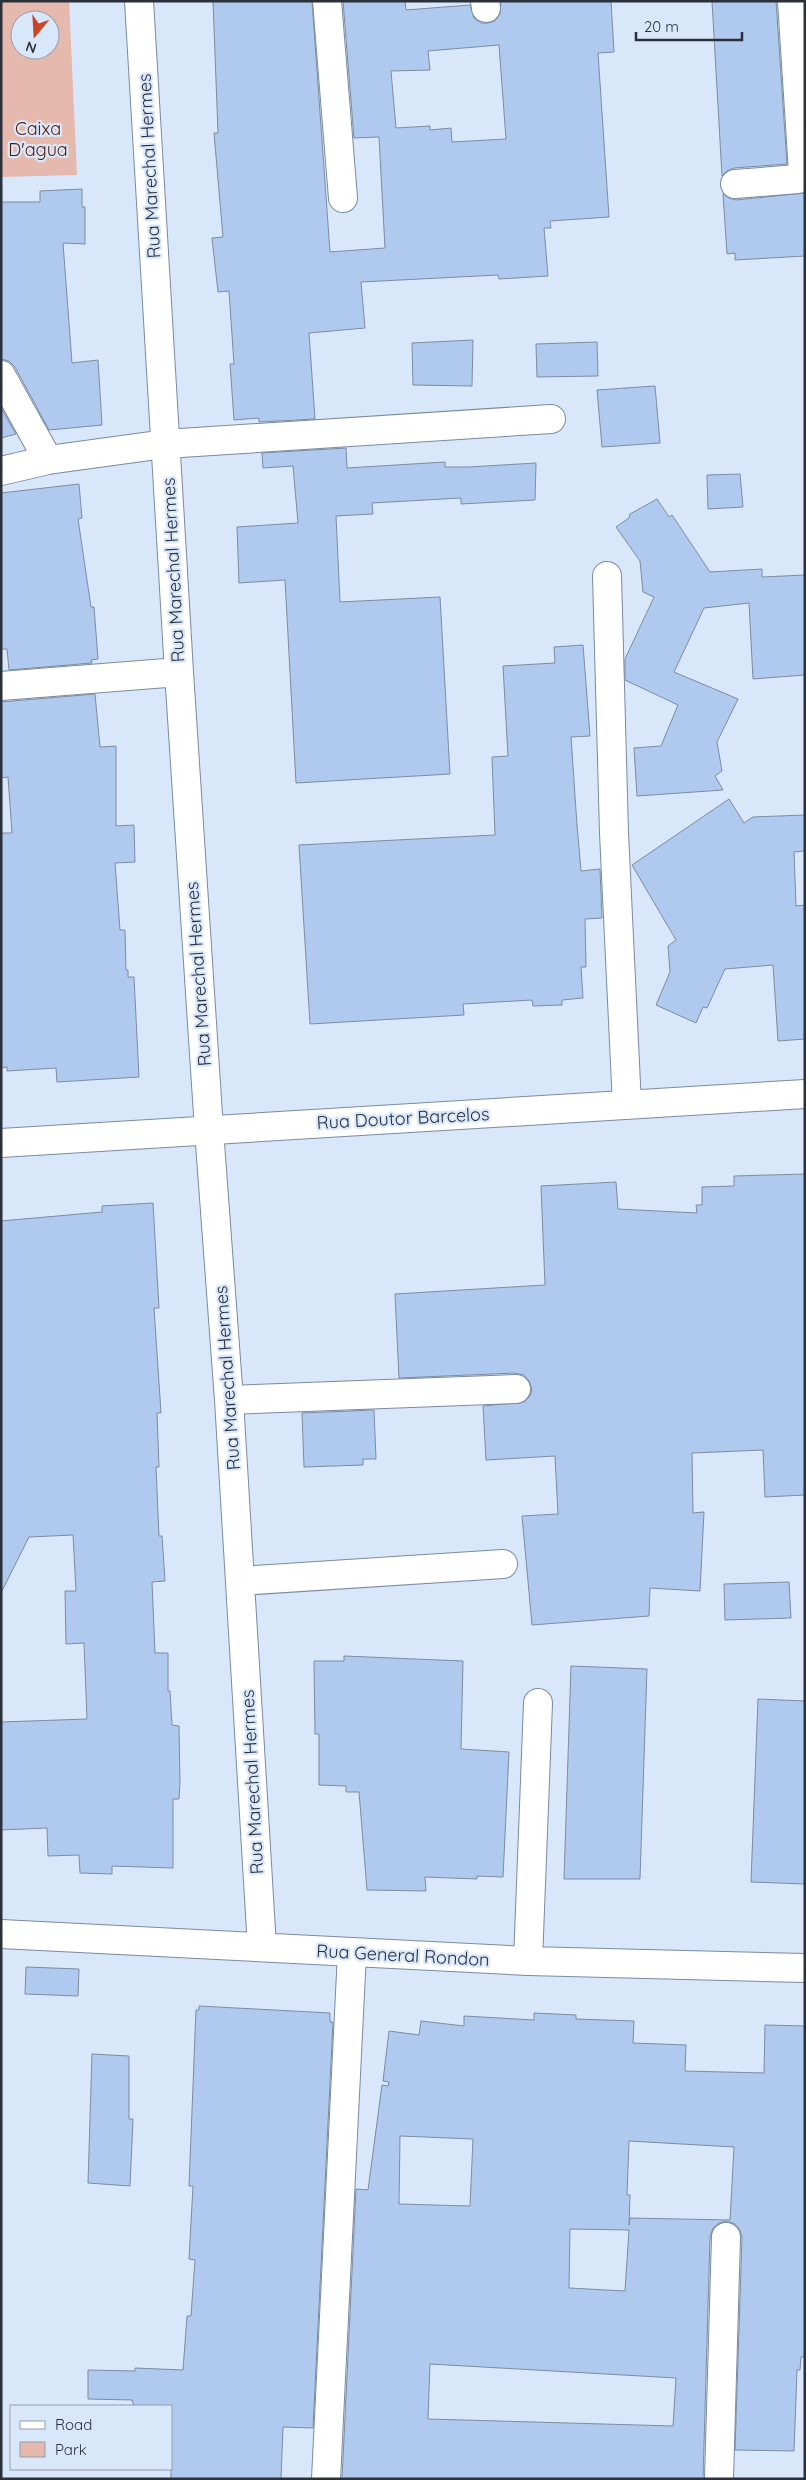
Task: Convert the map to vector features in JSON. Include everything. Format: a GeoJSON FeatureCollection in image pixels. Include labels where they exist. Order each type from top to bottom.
{"type":"FeatureCollection","features":[{"type":"Feature","properties":{"kind":"street","name":"Rua Marechal Hermes"},"geometry":{"type":"LineString","coordinates":[[139,1],[179,672],[208,1130],[229,1400],[262,1947]]}},
{"type":"Feature","properties":{"kind":"street"},"geometry":{"type":"LineString","coordinates":[[327,1],[343,198]]}},
{"type":"Feature","properties":{"kind":"street"},"geometry":{"type":"LineString","coordinates":[[735,184],[798,179],[803,172],[792,1]]}},
{"type":"Feature","properties":{"kind":"street"},"geometry":{"type":"LineString","coordinates":[[1,375],[48,460]]}},
{"type":"Feature","properties":{"kind":"street"},"geometry":{"type":"LineString","coordinates":[[1,470],[48,460],[165,444],[551,419]]}},
{"type":"Feature","properties":{"kind":"street"},"geometry":{"type":"LineString","coordinates":[[607,576],[614,833],[627,1105]]}},
{"type":"Feature","properties":{"kind":"street"},"geometry":{"type":"LineString","coordinates":[[1,686],[179,672]]}},
{"type":"Feature","properties":{"kind":"street","name":"Rua Doutor Barcelos"},"geometry":{"type":"LineString","coordinates":[[1,1143],[805,1094]]}},
{"type":"Feature","properties":{"kind":"street"},"geometry":{"type":"LineString","coordinates":[[229,1400],[516,1389]]}},
{"type":"Feature","properties":{"kind":"street"},"geometry":{"type":"LineString","coordinates":[[240,1580],[503,1564]]}},
{"type":"Feature","properties":{"kind":"street"},"geometry":{"type":"LineString","coordinates":[[528,1961],[538,1703]]}},
{"type":"Feature","properties":{"kind":"street","name":"Rua General Rondon"},"geometry":{"type":"LineString","coordinates":[[1,1934],[528,1961],[805,1968]]}},
{"type":"Feature","properties":{"kind":"street"},"geometry":{"type":"LineString","coordinates":[[326,2479],[352,1952]]}},
{"type":"Feature","properties":{"kind":"street"},"geometry":{"type":"LineString","coordinates":[[719,2479],[726,2237]]}},
{"type":"Feature","properties":{"kind":"green space","name":"Caixa D'agua"},"geometry":{"type":"Polygon","coordinates":[[[1,1],[69,1],[77,175],[1,177],[1,1]]]}},
{"type":"Feature","properties":{"kind":"building"},"geometry":{"type":"Polygon","coordinates":[[[213,1],[312,1],[330,252],[385,248],[379,137],[354,138],[343,1],[405,1],[406,10],[470,5],[474,18],[481,23],[488,23],[495,21],[500,14],[501,1],[611,1],[614,52],[598,53],[609,217],[550,221],[551,228],[544,228],[548,276],[499,279],[498,275],[361,282],[365,328],[309,333],[315,419],[259,422],[259,418],[234,420],[230,364],[234,364],[229,291],[218,292],[212,238],[223,237],[214,133],[218,133],[213,1]],[[499,45],[428,51],[430,70],[391,71],[396,128],[430,126],[430,130],[451,128],[452,142],[506,139],[499,45]]]}},
{"type":"Feature","properties":{"kind":"building"},"geometry":{"type":"Polygon","coordinates":[[[712,1],[776,1],[787,164],[734,168],[722,176],[712,1]]]}},
{"type":"Feature","properties":{"kind":"building"},"geometry":{"type":"Polygon","coordinates":[[[82,189],[82,207],[85,207],[85,244],[63,243],[72,363],[98,360],[102,425],[49,430],[15,367],[9,361],[1,359],[1,202],[40,202],[40,191],[82,189]]]}},
{"type":"Feature","properties":{"kind":"building"},"geometry":{"type":"Polygon","coordinates":[[[805,193],[805,256],[735,260],[735,253],[727,254],[723,194],[736,200],[805,193]]]}},
{"type":"Feature","properties":{"kind":"building"},"geometry":{"type":"Polygon","coordinates":[[[473,340],[472,386],[413,385],[412,343],[473,340]]]}},
{"type":"Feature","properties":{"kind":"building"},"geometry":{"type":"Polygon","coordinates":[[[597,342],[598,376],[537,377],[536,344],[597,342]]]}},
{"type":"Feature","properties":{"kind":"building"},"geometry":{"type":"Polygon","coordinates":[[[655,386],[660,443],[602,447],[597,390],[655,386]]]}},
{"type":"Feature","properties":{"kind":"building"},"geometry":{"type":"Polygon","coordinates":[[[1,408],[16,434],[1,438],[1,408]]]}},
{"type":"Feature","properties":{"kind":"building"},"geometry":{"type":"Polygon","coordinates":[[[346,448],[347,468],[445,462],[445,467],[536,463],[535,500],[461,504],[461,498],[372,503],[373,514],[336,516],[340,602],[440,597],[450,774],[296,783],[285,580],[239,583],[237,527],[298,523],[293,466],[263,468],[262,453],[346,448]]]}},
{"type":"Feature","properties":{"kind":"building"},"geometry":{"type":"Polygon","coordinates":[[[740,474],[743,507],[708,509],[707,475],[740,474]]]}},
{"type":"Feature","properties":{"kind":"building"},"geometry":{"type":"Polygon","coordinates":[[[79,484],[82,518],[78,519],[91,607],[94,607],[98,659],[91,660],[92,663],[9,670],[7,649],[1,649],[1,493],[79,484]]]}},
{"type":"Feature","properties":{"kind":"building"},"geometry":{"type":"Polygon","coordinates":[[[657,499],[669,517],[672,515],[710,572],[762,569],[762,577],[805,575],[805,675],[753,679],[749,603],[704,608],[674,672],[738,699],[717,742],[722,771],[715,776],[723,790],[637,796],[634,748],[661,746],[678,705],[625,680],[625,659],[654,597],[643,592],[640,561],[616,527],[629,518],[630,514],[657,499]]]}},
{"type":"Feature","properties":{"kind":"building"},"geometry":{"type":"Polygon","coordinates":[[[583,645],[590,736],[571,737],[577,825],[581,871],[600,869],[602,918],[585,919],[586,967],[581,967],[583,998],[562,1000],[562,1005],[533,1006],[532,1000],[463,1004],[464,1015],[310,1024],[299,845],[495,835],[492,757],[508,756],[503,666],[555,663],[554,647],[583,645]]]}},
{"type":"Feature","properties":{"kind":"building"},"geometry":{"type":"Polygon","coordinates":[[[95,694],[100,747],[116,746],[116,826],[134,825],[135,862],[115,863],[120,930],[125,930],[126,970],[128,970],[128,977],[134,977],[139,1077],[57,1082],[56,1068],[7,1071],[7,1067],[1,1068],[1,833],[12,833],[8,777],[1,778],[1,702],[95,694]]]}},
{"type":"Feature","properties":{"kind":"building"},"geometry":{"type":"Polygon","coordinates":[[[729,799],[744,823],[753,817],[805,815],[805,851],[794,852],[796,906],[805,905],[805,1039],[778,1041],[773,965],[725,969],[707,1008],[703,1007],[696,1023],[656,1005],[670,972],[668,946],[676,940],[632,865],[729,799]]]}},
{"type":"Feature","properties":{"kind":"building"},"geometry":{"type":"Polygon","coordinates":[[[805,1174],[805,1495],[765,1497],[763,1450],[692,1453],[693,1513],[704,1512],[700,1591],[650,1588],[649,1616],[532,1625],[522,1516],[558,1514],[555,1456],[486,1460],[483,1406],[524,1402],[530,1396],[532,1389],[529,1381],[524,1375],[515,1373],[399,1378],[395,1294],[545,1285],[541,1186],[616,1182],[618,1209],[697,1213],[696,1205],[702,1205],[702,1187],[734,1186],[734,1176],[805,1174]]]}},
{"type":"Feature","properties":{"kind":"building"},"geometry":{"type":"Polygon","coordinates":[[[153,1203],[159,1308],[154,1308],[161,1413],[157,1413],[159,1467],[156,1467],[159,1536],[162,1536],[165,1581],[152,1582],[155,1653],[168,1653],[168,1691],[170,1691],[172,1725],[179,1726],[180,1783],[179,1799],[173,1799],[173,1868],[112,1866],[112,1874],[80,1873],[79,1855],[48,1856],[47,1828],[1,1830],[1,1722],[87,1719],[84,1643],[66,1644],[65,1591],[76,1591],[73,1535],[29,1537],[1,1593],[1,1221],[102,1212],[102,1206],[153,1203]]]}},
{"type":"Feature","properties":{"kind":"building"},"geometry":{"type":"Polygon","coordinates":[[[374,1410],[376,1459],[363,1459],[363,1465],[304,1467],[302,1413],[374,1410]]]}},
{"type":"Feature","properties":{"kind":"building"},"geometry":{"type":"Polygon","coordinates":[[[789,1582],[791,1618],[725,1620],[724,1584],[789,1582]]]}},
{"type":"Feature","properties":{"kind":"building"},"geometry":{"type":"Polygon","coordinates":[[[344,1656],[463,1661],[461,1749],[509,1752],[503,1877],[477,1876],[477,1879],[425,1877],[426,1891],[367,1890],[359,1792],[346,1792],[346,1786],[319,1785],[319,1734],[315,1734],[314,1661],[344,1661],[344,1656]]]}},
{"type":"Feature","properties":{"kind":"building"},"geometry":{"type":"Polygon","coordinates":[[[571,1666],[647,1669],[640,1879],[564,1879],[571,1666]]]}},
{"type":"Feature","properties":{"kind":"building"},"geometry":{"type":"Polygon","coordinates":[[[758,1699],[805,1701],[805,1884],[751,1882],[758,1699]]]}},
{"type":"Feature","properties":{"kind":"building"},"geometry":{"type":"Polygon","coordinates":[[[26,1967],[79,1969],[78,1996],[25,1994],[26,1967]]]}},
{"type":"Feature","properties":{"kind":"building"},"geometry":{"type":"Polygon","coordinates":[[[199,2006],[330,2013],[330,2022],[333,2022],[313,2428],[283,2427],[281,2479],[171,2479],[172,2405],[134,2405],[132,2400],[88,2399],[88,2370],[135,2371],[135,2368],[183,2370],[187,2316],[191,2316],[195,2260],[189,2259],[193,2186],[189,2186],[196,2010],[199,2010],[199,2006]]]}},
{"type":"Feature","properties":{"kind":"building"},"geometry":{"type":"Polygon","coordinates":[[[534,2013],[576,2015],[576,2019],[634,2021],[633,2043],[686,2045],[685,2071],[764,2073],[765,2025],[805,2026],[805,2357],[801,2357],[800,2370],[797,2370],[794,2451],[735,2450],[742,2237],[740,2230],[735,2224],[726,2221],[719,2223],[713,2228],[710,2237],[703,2479],[342,2479],[356,2189],[368,2190],[382,2085],[388,2086],[389,2082],[383,2081],[389,2031],[419,2035],[421,2021],[464,2026],[464,2016],[534,2020],[534,2013]],[[400,2136],[399,2204],[470,2206],[473,2139],[400,2136]],[[629,2141],[627,2195],[630,2195],[629,2225],[630,2218],[730,2220],[734,2147],[629,2141]],[[570,2229],[569,2288],[625,2291],[629,2230],[570,2229]],[[430,2364],[428,2419],[673,2426],[676,2378],[430,2364]]]}},
{"type":"Feature","properties":{"kind":"building"},"geometry":{"type":"Polygon","coordinates":[[[92,2054],[129,2056],[129,2119],[133,2119],[130,2186],[88,2183],[92,2054]]]}}]}
